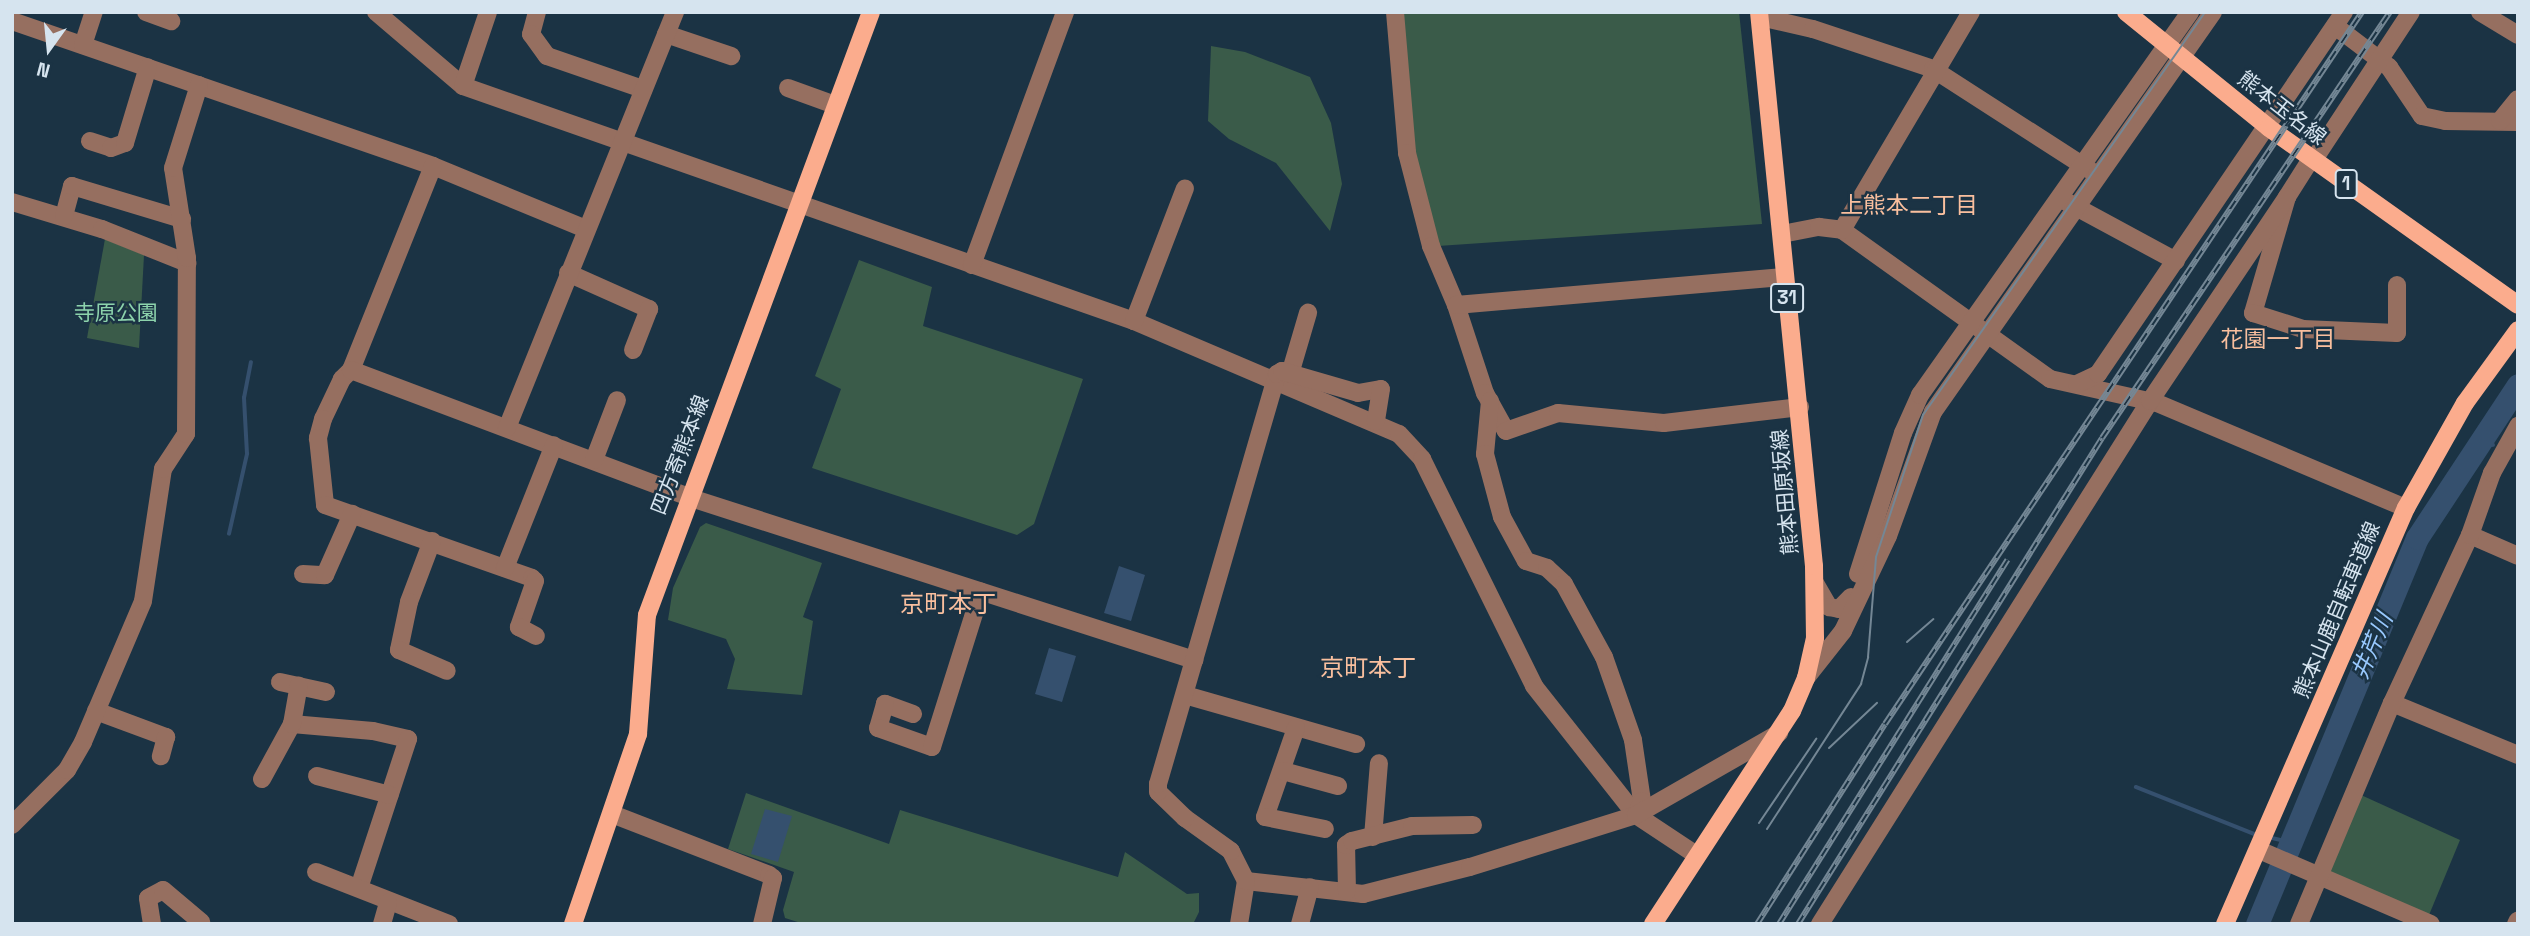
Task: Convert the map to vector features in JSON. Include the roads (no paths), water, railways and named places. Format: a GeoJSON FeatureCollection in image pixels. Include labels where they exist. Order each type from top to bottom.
{"type":"FeatureCollection","features":[{"type":"Feature","properties":{"kind":"main road","name":"四方寄熊本線"},"geometry":{"type":"LineString","coordinates":[[573,924],[638,734],[647,615],[688,497],[871,12]]}},
{"type":"Feature","properties":{"kind":"main road","name":"熊本玉名線"},"geometry":{"type":"LineString","coordinates":[[2126,12],[2269,128],[2518,305]]}},
{"type":"Feature","properties":{"kind":"main road","name":"熊本田原坂線"},"geometry":{"type":"LineString","coordinates":[[1653,924],[1695,854],[1779,733],[1807,677],[1815,638],[1815,583],[1800,407],[1784,277],[1760,14]]}},
{"type":"Feature","properties":{"kind":"main road","name":"熊本山鹿自転車道線"},"geometry":{"type":"LineString","coordinates":[[2225,924],[2406,508],[2465,403],[2518,330]]}},
{"type":"Feature","properties":{"kind":"street"},"geometry":{"type":"LineString","coordinates":[[83,45],[94,12]]}},
{"type":"Feature","properties":{"kind":"street"},"geometry":{"type":"LineString","coordinates":[[146,12],[171,21]]}},
{"type":"Feature","properties":{"kind":"street"},"geometry":{"type":"LineString","coordinates":[[376,12],[463,86],[624,140],[1134,321],[1283,378],[1376,422],[1411,443],[1422,459],[1534,686],[1636,815],[1695,854]]}},
{"type":"Feature","properties":{"kind":"street"},"geometry":{"type":"LineString","coordinates":[[463,86],[488,12]]}},
{"type":"Feature","properties":{"kind":"street"},"geometry":{"type":"LineString","coordinates":[[537,12],[531,34],[548,55],[643,89]]}},
{"type":"Feature","properties":{"kind":"street"},"geometry":{"type":"LineString","coordinates":[[507,428],[675,12]]}},
{"type":"Feature","properties":{"kind":"street"},"geometry":{"type":"LineString","coordinates":[[972,265],[1065,12]]}},
{"type":"Feature","properties":{"kind":"street"},"geometry":{"type":"LineString","coordinates":[[1395,12],[1407,153],[1431,246],[1456,305],[1490,401],[1510,433],[1559,413],[1664,423],[1800,407]]}},
{"type":"Feature","properties":{"kind":"street"},"geometry":{"type":"LineString","coordinates":[[1842,230],[1933,69],[1971,12]]}},
{"type":"Feature","properties":{"kind":"street"},"geometry":{"type":"LineString","coordinates":[[1807,677],[1843,631],[1894,523],[1926,424],[2095,174],[2173,50],[2190,12]]}},
{"type":"Feature","properties":{"kind":"street"},"geometry":{"type":"LineString","coordinates":[[1843,631],[1851,597],[1910,415],[2080,164],[2173,50],[2213,12]]}},
{"type":"Feature","properties":{"kind":"street"},"geometry":{"type":"LineString","coordinates":[[1820,924],[2150,401],[2411,12]]}},
{"type":"Feature","properties":{"kind":"street"},"geometry":{"type":"LineString","coordinates":[[2480,12],[2518,35]]}},
{"type":"Feature","properties":{"kind":"street"},"geometry":{"type":"LineString","coordinates":[[1760,14],[1933,69],[2095,174]]}},
{"type":"Feature","properties":{"kind":"street"},"geometry":{"type":"LineString","coordinates":[[2077,384],[2098,374],[2269,128],[2339,19],[2379,59],[2422,116],[2445,121],[2509,121],[2518,99]]}},
{"type":"Feature","properties":{"kind":"street"},"geometry":{"type":"LineString","coordinates":[[12,21],[433,166],[586,229]]}},
{"type":"Feature","properties":{"kind":"street"},"geometry":{"type":"LineString","coordinates":[[666,34],[731,56]]}},
{"type":"Feature","properties":{"kind":"street"},"geometry":{"type":"LineString","coordinates":[[90,141],[111,148],[125,143],[148,67]]}},
{"type":"Feature","properties":{"kind":"street"},"geometry":{"type":"LineString","coordinates":[[12,825],[68,771],[96,711],[143,601],[163,469],[186,434],[187,263],[173,168],[199,85]]}},
{"type":"Feature","properties":{"kind":"street"},"geometry":{"type":"LineString","coordinates":[[788,88],[835,106]]}},
{"type":"Feature","properties":{"kind":"street"},"geometry":{"type":"LineString","coordinates":[[433,166],[351,370],[341,379],[318,438],[325,505],[432,541],[535,581],[519,627],[536,636]]}},
{"type":"Feature","properties":{"kind":"street"},"geometry":{"type":"LineString","coordinates":[[64,215],[72,186],[182,219]]}},
{"type":"Feature","properties":{"kind":"street"},"geometry":{"type":"LineString","coordinates":[[1134,321],[1185,188]]}},
{"type":"Feature","properties":{"kind":"street"},"geometry":{"type":"LineString","coordinates":[[2058,196],[2176,261]]}},
{"type":"Feature","properties":{"kind":"street"},"geometry":{"type":"LineString","coordinates":[[2287,197],[2253,313],[2303,329],[2397,333],[2397,285]]}},
{"type":"Feature","properties":{"kind":"street"},"geometry":{"type":"LineString","coordinates":[[12,202],[64,215],[187,263]]}},
{"type":"Feature","properties":{"kind":"street"},"geometry":{"type":"LineString","coordinates":[[1782,234],[1819,227],[1842,230],[2050,379],[2150,401],[2406,508]]}},
{"type":"Feature","properties":{"kind":"street"},"geometry":{"type":"LineString","coordinates":[[568,273],[649,309],[633,350]]}},
{"type":"Feature","properties":{"kind":"street"},"geometry":{"type":"LineString","coordinates":[[1456,305],[1784,277]]}},
{"type":"Feature","properties":{"kind":"street"},"geometry":{"type":"LineString","coordinates":[[1239,924],[1246,881],[1231,851],[1157,792],[1283,378],[1308,313]]}},
{"type":"Feature","properties":{"kind":"street"},"geometry":{"type":"LineString","coordinates":[[351,370],[688,497],[1195,660]]}},
{"type":"Feature","properties":{"kind":"street"},"geometry":{"type":"LineString","coordinates":[[1283,378],[1358,393],[1381,390],[1376,422]]}},
{"type":"Feature","properties":{"kind":"street"},"geometry":{"type":"LineString","coordinates":[[594,460],[617,400]]}},
{"type":"Feature","properties":{"kind":"street"},"geometry":{"type":"LineString","coordinates":[[1490,401],[1485,454],[1502,517],[1526,561],[1546,568],[1564,584],[1604,657],[1633,740],[1643,801],[1636,815]]}},
{"type":"Feature","properties":{"kind":"street"},"geometry":{"type":"LineString","coordinates":[[2299,924],[2392,703],[2470,535],[2493,472],[2518,426]]}},
{"type":"Feature","properties":{"kind":"street"},"geometry":{"type":"LineString","coordinates":[[505,568],[554,445]]}},
{"type":"Feature","properties":{"kind":"street"},"geometry":{"type":"LineString","coordinates":[[303,574],[325,575],[352,514]]}},
{"type":"Feature","properties":{"kind":"street"},"geometry":{"type":"LineString","coordinates":[[2470,535],[2518,556]]}},
{"type":"Feature","properties":{"kind":"street"},"geometry":{"type":"LineString","coordinates":[[432,541],[409,602],[399,650],[447,671]]}},
{"type":"Feature","properties":{"kind":"street"},"geometry":{"type":"LineString","coordinates":[[1815,583],[1829,607],[1839,609],[1851,597]]}},
{"type":"Feature","properties":{"kind":"street"},"geometry":{"type":"LineString","coordinates":[[913,713],[885,704],[878,728],[932,747],[981,592]]}},
{"type":"Feature","properties":{"kind":"street"},"geometry":{"type":"LineString","coordinates":[[280,682],[326,692]]}},
{"type":"Feature","properties":{"kind":"street"},"geometry":{"type":"LineString","coordinates":[[261,779],[292,724],[299,686]]}},
{"type":"Feature","properties":{"kind":"street"},"geometry":{"type":"LineString","coordinates":[[1185,695],[1356,744]]}},
{"type":"Feature","properties":{"kind":"street"},"geometry":{"type":"LineString","coordinates":[[2392,703],[2518,755]]}},
{"type":"Feature","properties":{"kind":"street"},"geometry":{"type":"LineString","coordinates":[[96,711],[166,737],[161,756]]}},
{"type":"Feature","properties":{"kind":"street"},"geometry":{"type":"LineString","coordinates":[[292,724],[373,731],[408,739],[359,888]]}},
{"type":"Feature","properties":{"kind":"street"},"geometry":{"type":"LineString","coordinates":[[1296,728],[1265,817],[1325,829]]}},
{"type":"Feature","properties":{"kind":"street"},"geometry":{"type":"LineString","coordinates":[[1246,881],[1363,894],[1471,867],[1636,815],[1779,733]]}},
{"type":"Feature","properties":{"kind":"street"},"geometry":{"type":"LineString","coordinates":[[1373,837],[1379,763]]}},
{"type":"Feature","properties":{"kind":"street"},"geometry":{"type":"LineString","coordinates":[[1283,771],[1338,786]]}},
{"type":"Feature","properties":{"kind":"street"},"geometry":{"type":"LineString","coordinates":[[317,776],[390,795]]}},
{"type":"Feature","properties":{"kind":"street"},"geometry":{"type":"LineString","coordinates":[[612,814],[769,874],[773,878],[762,924]]}},
{"type":"Feature","properties":{"kind":"street"},"geometry":{"type":"LineString","coordinates":[[1346,891],[1346,845],[1412,826],[1473,825]]}},
{"type":"Feature","properties":{"kind":"street"},"geometry":{"type":"LineString","coordinates":[[2263,841],[2321,874],[2431,924]]}},
{"type":"Feature","properties":{"kind":"street"},"geometry":{"type":"LineString","coordinates":[[316,872],[359,888],[388,903],[449,924]]}},
{"type":"Feature","properties":{"kind":"street"},"geometry":{"type":"LineString","coordinates":[[1300,924],[1310,887]]}},
{"type":"Feature","properties":{"kind":"street"},"geometry":{"type":"LineString","coordinates":[[152,924],[148,898],[163,890],[201,922]]}},
{"type":"Feature","properties":{"kind":"street"},"geometry":{"type":"LineString","coordinates":[[382,924],[388,903]]}},
{"type":"Feature","properties":{"kind":"water"},"geometry":{"type":"Polygon","coordinates":[[[1119,566],[1145,575],[1131,621],[1104,613],[1119,566]]]}},
{"type":"Feature","properties":{"kind":"water"},"geometry":{"type":"Polygon","coordinates":[[[1049,648],[1076,656],[1062,702],[1035,694],[1049,648]]]}},
{"type":"Feature","properties":{"kind":"water"},"geometry":{"type":"Polygon","coordinates":[[[765,809],[792,816],[778,862],[751,854],[765,809]]]}},
{"type":"Feature","properties":{"kind":"waterway"},"geometry":{"type":"LineString","coordinates":[[229,534],[247,454],[244,398],[251,363]]}},
{"type":"Feature","properties":{"kind":"waterway","name":"井芹川"},"geometry":{"type":"LineString","coordinates":[[2257,924],[2417,538],[2518,385]]}},
{"type":"Feature","properties":{"kind":"waterway"},"geometry":{"type":"LineString","coordinates":[[2476,447],[2493,445]]}},
{"type":"Feature","properties":{"kind":"waterway"},"geometry":{"type":"LineString","coordinates":[[2136,787],[2257,835]]}},
{"type":"Feature","properties":{"kind":"waterway"},"geometry":{"type":"LineString","coordinates":[[2268,837],[2289,842]]}},
{"type":"Feature","properties":{"kind":"tram line"},"geometry":{"type":"LineString","coordinates":[[1767,829],[1861,684],[1868,657],[1876,557],[1923,415],[2205,12]]}},
{"type":"Feature","properties":{"kind":"tram line"},"geometry":{"type":"LineString","coordinates":[[1907,642],[1933,619]]}},
{"type":"Feature","properties":{"kind":"tram line"},"geometry":{"type":"LineString","coordinates":[[1829,748],[1877,703]]}},
{"type":"Feature","properties":{"kind":"tram line"},"geometry":{"type":"LineString","coordinates":[[1759,823],[1816,739]]}},
{"type":"Feature","properties":{"kind":"railway"},"geometry":{"type":"LineString","coordinates":[[1757,924],[1885,724],[2362,12]]}},
{"type":"Feature","properties":{"kind":"railway"},"geometry":{"type":"LineString","coordinates":[[1798,924],[2102,438],[2390,12]]}},
{"type":"Feature","properties":{"kind":"railway"},"geometry":{"type":"LineString","coordinates":[[1779,924],[2007,560]]}},
{"type":"Feature","properties":{"kind":"district","name":"上熊本二丁目"},"geometry":{"type":"Point","coordinates":[1909,205]}},
{"type":"Feature","properties":{"kind":"district","name":"花園一丁目"},"geometry":{"type":"Point","coordinates":[2278,339]}},
{"type":"Feature","properties":{"kind":"district","name":"京町本丁"},"geometry":{"type":"Point","coordinates":[948,604]}},
{"type":"Feature","properties":{"kind":"district","name":"京町本丁"},"geometry":{"type":"Point","coordinates":[1368,668]}},
{"type":"Feature","properties":{"kind":"park label","name":"寺原公園"},"geometry":{"type":"Point","coordinates":[116,313]}}]}
